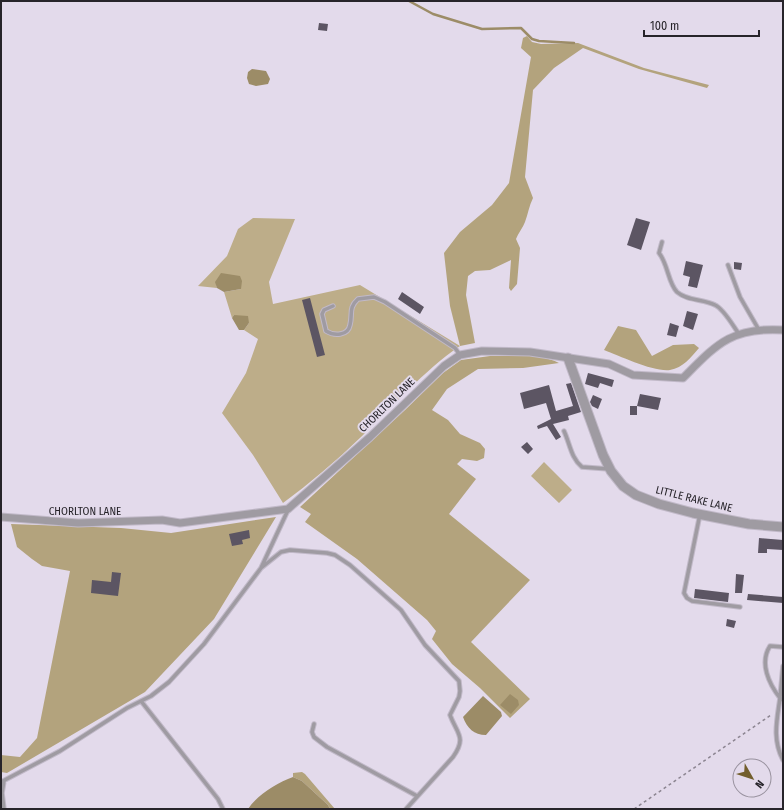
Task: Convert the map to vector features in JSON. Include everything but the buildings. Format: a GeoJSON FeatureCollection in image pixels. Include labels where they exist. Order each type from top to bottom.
{"type":"FeatureCollection","features":[{"type":"Feature","properties":{"kind":"street","name":"CHORLTON LANE"},"geometry":{"type":"LineString","coordinates":[[1,517],[71,523],[162,520],[180,523],[288,508],[370,437],[444,366],[460,355],[482,351],[530,352],[609,364],[633,375],[659,378],[683,378],[726,338],[759,330],[783,330]]}},
{"type":"Feature","properties":{"kind":"street","name":"LITTLE RAKE LANE"},"geometry":{"type":"LineString","coordinates":[[568,358],[593,430],[610,469],[623,486],[636,495],[659,504],[749,524],[783,527]]}},
{"type":"Feature","properties":{"kind":"lane"},"geometry":{"type":"LineString","coordinates":[[662,242],[659,253],[665,260],[676,291],[682,296],[715,305],[721,309],[739,334]]}},
{"type":"Feature","properties":{"kind":"lane"},"geometry":{"type":"LineString","coordinates":[[728,265],[740,297],[759,330]]}},
{"type":"Feature","properties":{"kind":"lane"},"geometry":{"type":"LineString","coordinates":[[333,306],[324,310],[322,314],[326,331],[331,334],[343,333],[348,329],[350,325],[351,308],[358,299],[374,297],[385,302],[455,348],[460,355]]}},
{"type":"Feature","properties":{"kind":"lane"},"geometry":{"type":"LineString","coordinates":[[564,431],[571,446],[575,460],[582,467],[610,469]]}},
{"type":"Feature","properties":{"kind":"lane"},"geometry":{"type":"LineString","coordinates":[[4,809],[2,781],[60,751],[141,701],[152,696],[188,663],[261,568],[288,508]]}},
{"type":"Feature","properties":{"kind":"lane"},"geometry":{"type":"LineString","coordinates":[[700,514],[684,593],[687,598],[692,601],[740,607]]}},
{"type":"Feature","properties":{"kind":"lane"},"geometry":{"type":"LineString","coordinates":[[261,568],[281,552],[290,550],[328,553],[339,557],[372,582],[401,610],[425,645],[458,681],[460,690],[459,697],[450,715],[460,734],[459,748],[454,757],[406,809]]}},
{"type":"Feature","properties":{"kind":"lane"},"geometry":{"type":"LineString","coordinates":[[781,699],[770,685],[766,666],[766,651],[770,646],[783,647]]}},
{"type":"Feature","properties":{"kind":"lane"},"geometry":{"type":"LineString","coordinates":[[783,666],[776,747],[783,760]]}},
{"type":"Feature","properties":{"kind":"lane"},"geometry":{"type":"LineString","coordinates":[[141,701],[218,799],[223,809]]}},
{"type":"Feature","properties":{"kind":"lane"},"geometry":{"type":"LineString","coordinates":[[314,724],[312,732],[314,736],[327,747],[417,796]]}},
{"type":"Feature","properties":{"kind":"path"},"geometry":{"type":"LineString","coordinates":[[634,809],[778,710]]}},
{"type":"Feature","properties":{"kind":"shaded area"},"geometry":{"type":"Polygon","coordinates":[[[527,36],[532,42],[541,44],[578,43],[644,68],[709,85],[707,88],[639,69],[583,48],[554,68],[533,90],[525,177],[533,198],[524,224],[516,239],[520,248],[517,284],[511,291],[509,288],[511,260],[490,270],[475,271],[468,276],[466,295],[475,343],[460,346],[450,306],[444,253],[460,232],[492,205],[509,183],[531,57],[521,48],[523,38],[527,36]]]}},
{"type":"Feature","properties":{"kind":"shaded area"},"geometry":{"type":"Polygon","coordinates":[[[252,69],[266,71],[270,79],[268,84],[256,86],[249,84],[247,78],[248,72],[252,69]]]}},
{"type":"Feature","properties":{"kind":"shaded area"},"geometry":{"type":"Polygon","coordinates":[[[253,218],[295,219],[269,282],[273,304],[360,285],[460,346],[421,378],[352,446],[283,503],[253,455],[222,413],[246,373],[258,339],[244,330],[249,323],[234,315],[232,318],[224,292],[241,289],[216,282],[217,288],[198,286],[227,256],[238,229],[253,218]]]}},
{"type":"Feature","properties":{"kind":"shaded area"},"geometry":{"type":"Polygon","coordinates":[[[221,273],[240,276],[242,281],[241,289],[224,292],[217,288],[215,282],[221,273]]]}},
{"type":"Feature","properties":{"kind":"shaded area"},"geometry":{"type":"Polygon","coordinates":[[[234,315],[248,316],[249,323],[244,330],[239,330],[232,318],[234,315]]]}},
{"type":"Feature","properties":{"kind":"shaded area"},"geometry":{"type":"Polygon","coordinates":[[[618,326],[636,330],[652,356],[673,345],[694,344],[699,348],[686,362],[675,369],[655,369],[604,350],[618,326]]]}},
{"type":"Feature","properties":{"kind":"shaded area"},"geometry":{"type":"Polygon","coordinates":[[[490,356],[534,356],[559,363],[523,368],[478,369],[447,389],[432,410],[448,420],[460,434],[480,443],[485,449],[484,458],[477,461],[462,459],[457,464],[476,479],[449,514],[530,580],[471,642],[530,699],[510,718],[480,688],[452,664],[432,639],[436,631],[427,620],[357,559],[305,522],[311,514],[300,507],[443,373],[461,360],[490,356]]]}},
{"type":"Feature","properties":{"kind":"shaded area"},"geometry":{"type":"Polygon","coordinates":[[[544,462],[572,490],[559,503],[531,476],[544,462]]]}},
{"type":"Feature","properties":{"kind":"shaded area"},"geometry":{"type":"Polygon","coordinates":[[[276,517],[214,619],[145,692],[7,773],[1,772],[1,755],[20,757],[37,738],[70,571],[42,566],[32,559],[17,547],[11,524],[121,528],[171,533],[276,517]]]}},
{"type":"Feature","properties":{"kind":"shaded area"},"geometry":{"type":"Polygon","coordinates":[[[510,694],[518,700],[519,705],[511,714],[500,705],[510,694]]]}},
{"type":"Feature","properties":{"kind":"shaded area"},"geometry":{"type":"Polygon","coordinates":[[[483,696],[501,712],[502,716],[486,735],[478,734],[472,730],[463,717],[483,696]]]}},
{"type":"Feature","properties":{"kind":"shaded area"},"geometry":{"type":"Polygon","coordinates":[[[302,772],[335,809],[330,809],[328,805],[302,781],[293,777],[293,773],[302,772]]]}},
{"type":"Feature","properties":{"kind":"shaded area"},"geometry":{"type":"Polygon","coordinates":[[[293,777],[302,781],[328,805],[330,809],[248,809],[268,790],[293,777]]]}},
{"type":"Feature","properties":{"kind":"waterway"},"geometry":{"type":"LineString","coordinates":[[409,1],[433,14],[482,29],[521,28],[532,39],[539,41],[574,43]]}}]}
